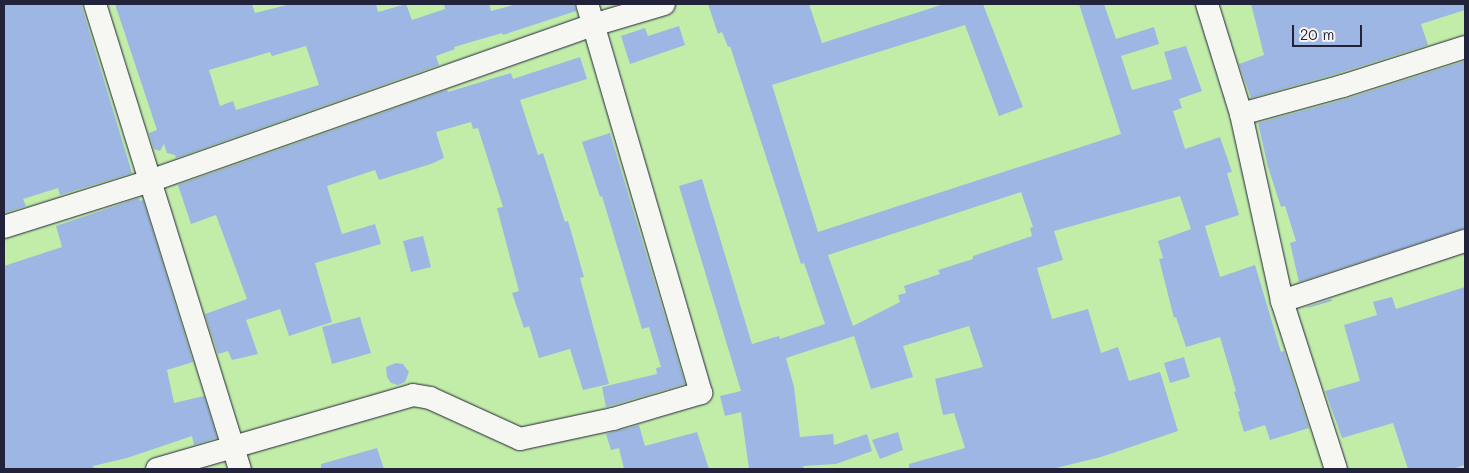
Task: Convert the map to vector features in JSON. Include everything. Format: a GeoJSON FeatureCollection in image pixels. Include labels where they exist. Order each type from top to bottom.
{"type":"FeatureCollection","features":[{"type":"Feature","properties":{"kind":"street"},"geometry":{"type":"LineString","coordinates":[[94,4],[240,469]]}},
{"type":"Feature","properties":{"kind":"street"},"geometry":{"type":"LineString","coordinates":[[157,469],[413,395],[430,398],[520,439],[613,419],[701,393],[587,4]]}},
{"type":"Feature","properties":{"kind":"street"},"geometry":{"type":"LineString","coordinates":[[4,227],[150,181],[593,25],[664,4]]}},
{"type":"Feature","properties":{"kind":"street"},"geometry":{"type":"LineString","coordinates":[[1207,4],[1241,114],[1282,300],[1336,469]]}},
{"type":"Feature","properties":{"kind":"street"},"geometry":{"type":"LineString","coordinates":[[1241,114],[1343,86],[1465,47]]}},
{"type":"Feature","properties":{"kind":"street"},"geometry":{"type":"LineString","coordinates":[[1282,300],[1465,241]]}},
{"type":"Feature","properties":{"kind":"green space"},"geometry":{"type":"Polygon","coordinates":[[[4,4],[1465,4],[1465,469],[4,469],[4,4]]]}},
{"type":"Feature","properties":{"kind":"building"},"geometry":{"type":"Polygon","coordinates":[[[4,4],[81,4],[132,173],[60,195],[58,188],[23,199],[26,206],[4,213],[4,4]]]}},
{"type":"Feature","properties":{"kind":"building"},"geometry":{"type":"Polygon","coordinates":[[[115,4],[252,4],[255,13],[291,4],[376,4],[378,12],[406,4],[412,20],[445,9],[444,4],[489,4],[491,11],[517,4],[574,4],[576,11],[503,35],[502,33],[454,47],[455,49],[436,56],[439,65],[176,158],[175,155],[167,153],[164,144],[160,151],[154,149],[149,133],[157,130],[115,4]],[[306,46],[272,56],[270,52],[209,70],[220,106],[233,101],[236,110],[319,85],[306,46]]]}},
{"type":"Feature","properties":{"kind":"building"},"geometry":{"type":"Polygon","coordinates":[[[708,4],[809,4],[822,43],[944,4],[983,4],[1023,107],[999,116],[965,25],[772,85],[818,232],[1121,134],[1079,4],[1104,4],[1116,39],[1154,27],[1159,44],[1121,56],[1132,90],[1172,79],[1164,52],[1186,46],[1202,91],[1179,99],[1182,108],[1173,111],[1185,149],[1220,137],[1232,172],[1227,173],[1239,215],[1205,226],[1220,277],[1255,265],[1281,352],[1284,351],[1309,428],[1270,440],[1265,425],[1244,432],[1234,392],[1236,391],[1220,337],[1186,347],[1176,317],[1174,318],[1159,259],[1163,258],[1158,241],[1191,229],[1180,196],[1054,231],[1063,260],[1037,268],[1052,319],[1088,309],[1101,353],[1118,347],[1129,381],[1160,372],[1178,431],[1101,457],[1052,469],[909,469],[909,464],[965,448],[954,413],[943,415],[935,379],[983,367],[969,326],[903,346],[913,377],[871,389],[854,336],[786,358],[794,387],[800,437],[833,434],[834,445],[867,434],[872,451],[836,464],[803,466],[804,469],[749,469],[741,412],[725,416],[720,396],[741,391],[679,186],[702,179],[752,344],[779,336],[780,339],[825,324],[804,263],[801,264],[730,46],[728,47],[722,32],[718,34],[708,4]],[[1021,192],[828,255],[853,326],[900,302],[898,295],[906,293],[904,286],[940,274],[938,270],[973,259],[973,256],[1032,236],[1030,228],[1033,227],[1021,192]]]}},
{"type":"Feature","properties":{"kind":"building"},"geometry":{"type":"Polygon","coordinates":[[[1251,4],[1465,4],[1465,10],[1421,24],[1428,45],[1251,98],[1239,64],[1264,55],[1251,4]]]}},
{"type":"Feature","properties":{"kind":"building"},"geometry":{"type":"Polygon","coordinates":[[[679,26],[685,45],[630,64],[621,36],[645,28],[648,36],[679,26]]]}},
{"type":"Feature","properties":{"kind":"building"},"geometry":{"type":"Polygon","coordinates":[[[580,57],[587,79],[520,100],[538,155],[543,153],[565,222],[568,221],[584,277],[580,278],[609,384],[583,390],[570,349],[539,358],[529,326],[524,328],[512,293],[519,291],[497,208],[503,207],[478,128],[473,129],[471,122],[436,132],[444,158],[431,164],[379,180],[375,170],[327,186],[342,234],[375,224],[381,244],[315,263],[332,322],[289,336],[280,309],[246,320],[258,354],[232,360],[228,351],[218,354],[205,314],[247,299],[216,215],[191,224],[178,185],[447,90],[448,92],[511,73],[513,79],[580,57]]]}},
{"type":"Feature","properties":{"kind":"building"},"geometry":{"type":"Polygon","coordinates":[[[1465,61],[1465,228],[1299,282],[1290,243],[1296,241],[1285,206],[1281,207],[1268,167],[1258,123],[1346,99],[1465,61]]]}},
{"type":"Feature","properties":{"kind":"building"},"geometry":{"type":"Polygon","coordinates":[[[610,133],[685,384],[606,407],[602,387],[657,374],[656,368],[661,367],[649,327],[642,329],[602,196],[600,197],[582,142],[610,133]]]}},
{"type":"Feature","properties":{"kind":"building"},"geometry":{"type":"Polygon","coordinates":[[[139,198],[140,201],[143,200],[193,362],[167,370],[174,403],[204,396],[217,438],[194,445],[192,436],[127,458],[93,466],[94,469],[4,469],[4,266],[62,247],[56,226],[139,198]]]}},
{"type":"Feature","properties":{"kind":"building"},"geometry":{"type":"Polygon","coordinates":[[[423,236],[431,267],[411,272],[403,241],[423,236]]]}},
{"type":"Feature","properties":{"kind":"building"},"geometry":{"type":"Polygon","coordinates":[[[1465,287],[1465,465],[1452,469],[1408,469],[1393,423],[1342,438],[1325,391],[1360,381],[1344,325],[1377,315],[1373,302],[1392,297],[1396,309],[1465,287]]]}},
{"type":"Feature","properties":{"kind":"building"},"geometry":{"type":"Polygon","coordinates":[[[1331,299],[1332,301],[1307,308],[1307,307],[1331,299]]]}},
{"type":"Feature","properties":{"kind":"building"},"geometry":{"type":"Polygon","coordinates":[[[360,317],[371,353],[332,364],[322,327],[360,317]]]}},
{"type":"Feature","properties":{"kind":"building"},"geometry":{"type":"Polygon","coordinates":[[[1184,357],[1190,377],[1170,383],[1164,363],[1184,357]]]}},
{"type":"Feature","properties":{"kind":"building"},"geometry":{"type":"Polygon","coordinates":[[[396,363],[403,364],[409,372],[405,382],[398,385],[391,383],[387,377],[386,367],[396,363]]]}},
{"type":"Feature","properties":{"kind":"building"},"geometry":{"type":"Polygon","coordinates":[[[639,425],[645,446],[697,432],[709,469],[624,469],[619,448],[611,450],[606,434],[639,425]]]}},
{"type":"Feature","properties":{"kind":"building"},"geometry":{"type":"Polygon","coordinates":[[[898,432],[903,450],[880,459],[872,440],[898,432]]]}},
{"type":"Feature","properties":{"kind":"building"},"geometry":{"type":"Polygon","coordinates":[[[377,448],[384,469],[321,469],[321,464],[377,448]]]}}]}
